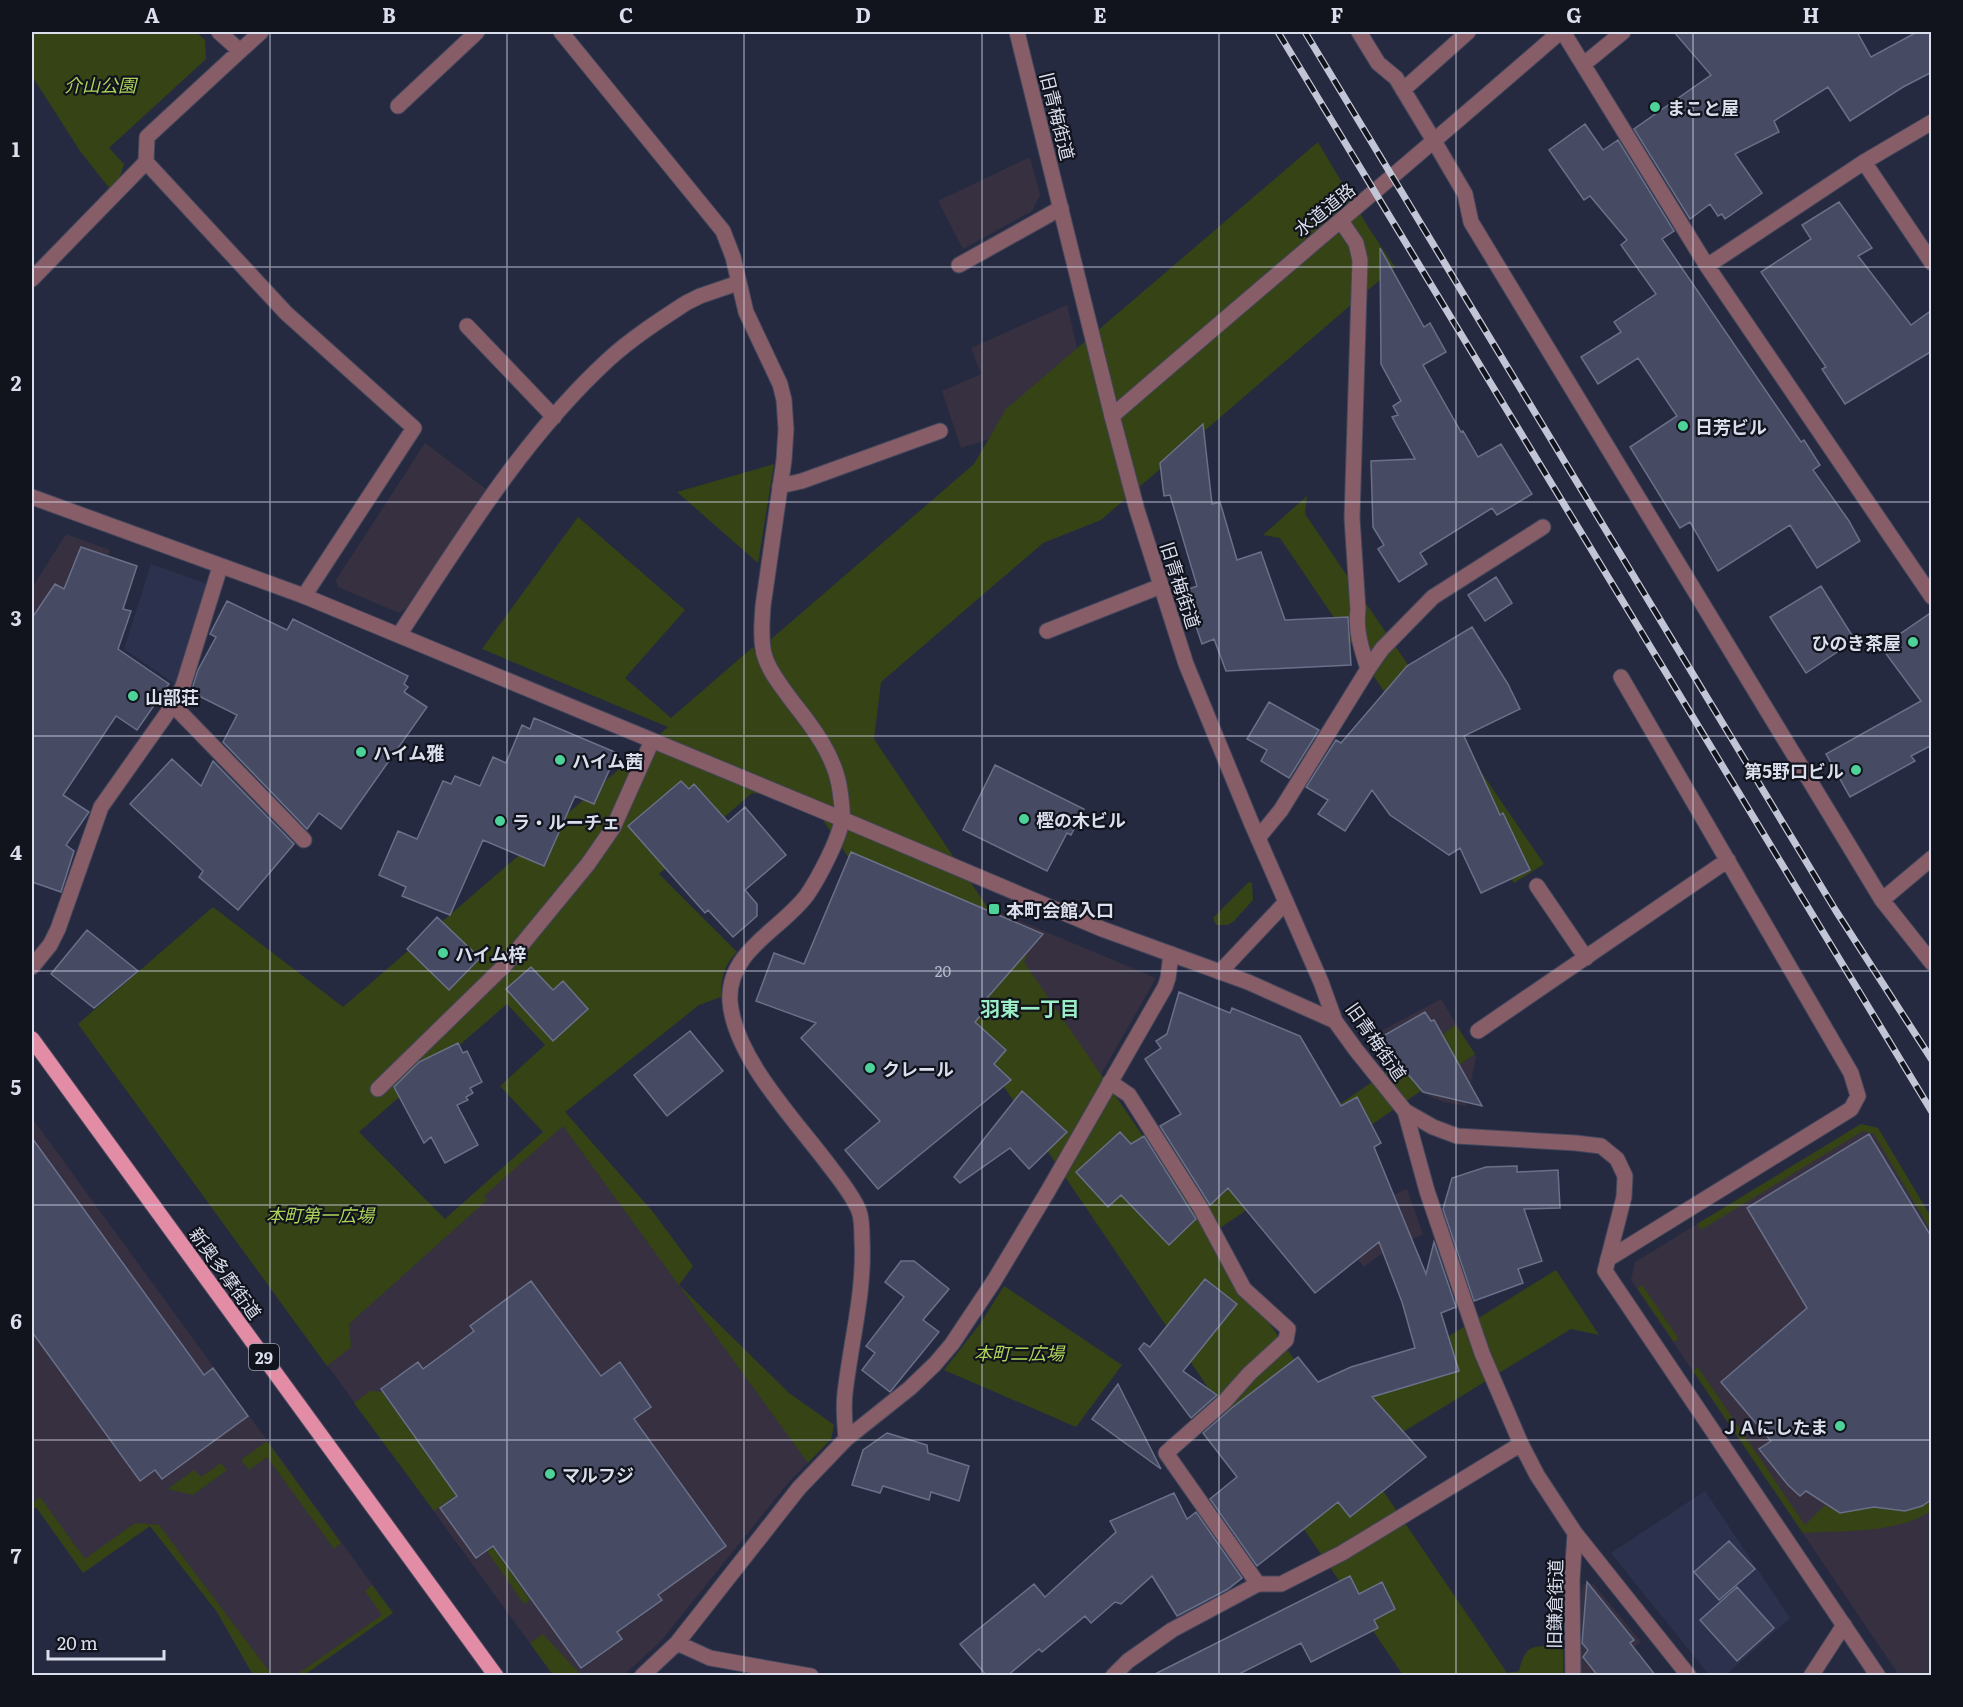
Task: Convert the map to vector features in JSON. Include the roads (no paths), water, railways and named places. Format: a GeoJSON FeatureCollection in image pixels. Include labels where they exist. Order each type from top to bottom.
{"type":"FeatureCollection","features":[{"type":"Feature","properties":{"kind":"main road","name":"新奥多摩街道"},"geometry":{"type":"LineString","coordinates":[[32,1039],[496,1676]]}},
{"type":"Feature","properties":{"kind":"street"},"geometry":{"type":"LineString","coordinates":[[219,32],[240,51]]}},
{"type":"Feature","properties":{"kind":"street"},"geometry":{"type":"LineString","coordinates":[[32,279],[146,162],[147,137],[261,32]]}},
{"type":"Feature","properties":{"kind":"street"},"geometry":{"type":"LineString","coordinates":[[398,106],[477,32]]}},
{"type":"Feature","properties":{"kind":"street"},"geometry":{"type":"LineString","coordinates":[[561,32],[723,231],[733,257],[746,312],[780,384],[784,400],[786,429],[780,486],[762,606],[764,655],[784,691],[814,729],[829,757],[837,776],[842,819],[834,845],[807,895],[746,954],[736,967],[730,1001],[734,1025],[752,1061],[844,1185],[859,1212],[863,1255],[861,1288],[845,1394],[846,1439]]}},
{"type":"Feature","properties":{"kind":"street","name":"旧青梅街道"},"geometry":{"type":"LineString","coordinates":[[1017,32],[1137,510],[1186,664],[1258,838],[1322,982],[1335,1021],[1405,1111]]}},
{"type":"Feature","properties":{"kind":"street"},"geometry":{"type":"LineString","coordinates":[[1359,32],[1378,63],[1396,78],[1434,141],[1465,194],[1472,222],[1882,900],[1932,963]]}},
{"type":"Feature","properties":{"kind":"street"},"geometry":{"type":"LineString","coordinates":[[1403,90],[1468,32]]}},
{"type":"Feature","properties":{"kind":"street"},"geometry":{"type":"LineString","coordinates":[[1561,32],[1584,64],[1707,266],[1932,597]]}},
{"type":"Feature","properties":{"kind":"street","name":"水道道路"},"geometry":{"type":"LineString","coordinates":[[1112,416],[1561,32]]}},
{"type":"Feature","properties":{"kind":"street"},"geometry":{"type":"LineString","coordinates":[[1584,64],[1623,32]]}},
{"type":"Feature","properties":{"kind":"street"},"geometry":{"type":"LineString","coordinates":[[1707,266],[1864,162],[1932,122]]}},
{"type":"Feature","properties":{"kind":"street"},"geometry":{"type":"LineString","coordinates":[[146,162],[286,313],[414,428],[304,596]]}},
{"type":"Feature","properties":{"kind":"street"},"geometry":{"type":"LineString","coordinates":[[1864,162],[1932,263]]}},
{"type":"Feature","properties":{"kind":"street"},"geometry":{"type":"LineString","coordinates":[[959,265],[1061,208]]}},
{"type":"Feature","properties":{"kind":"street"},"geometry":{"type":"LineString","coordinates":[[1341,221],[1356,243],[1360,260],[1352,518],[1359,639],[1368,669]]}},
{"type":"Feature","properties":{"kind":"street"},"geometry":{"type":"LineString","coordinates":[[399,635],[491,495],[554,417],[609,359],[672,312],[700,296],[738,283]]}},
{"type":"Feature","properties":{"kind":"street"},"geometry":{"type":"LineString","coordinates":[[467,326],[554,417]]}},
{"type":"Feature","properties":{"kind":"street"},"geometry":{"type":"LineString","coordinates":[[780,486],[802,482],[940,431]]}},
{"type":"Feature","properties":{"kind":"street"},"geometry":{"type":"LineString","coordinates":[[32,497],[304,596],[1102,929],[1257,986],[1335,1021]]}},
{"type":"Feature","properties":{"kind":"street"},"geometry":{"type":"LineString","coordinates":[[1258,838],[1281,810],[1382,649],[1433,597],[1543,526]]}},
{"type":"Feature","properties":{"kind":"street"},"geometry":{"type":"LineString","coordinates":[[32,967],[50,945],[58,929],[101,807],[173,705],[192,660],[220,567]]}},
{"type":"Feature","properties":{"kind":"street"},"geometry":{"type":"LineString","coordinates":[[1047,631],[1161,586]]}},
{"type":"Feature","properties":{"kind":"street"},"geometry":{"type":"LineString","coordinates":[[1608,1259],[1851,1109],[1858,1096],[1851,1073],[1622,677]]}},
{"type":"Feature","properties":{"kind":"street"},"geometry":{"type":"LineString","coordinates":[[173,705],[304,840]]}},
{"type":"Feature","properties":{"kind":"street"},"geometry":{"type":"LineString","coordinates":[[378,1089],[505,965],[588,864],[613,828],[652,741]]}},
{"type":"Feature","properties":{"kind":"street"},"geometry":{"type":"LineString","coordinates":[[1882,900],[1932,858]]}},
{"type":"Feature","properties":{"kind":"street"},"geometry":{"type":"LineString","coordinates":[[1478,1031],[1728,860]]}},
{"type":"Feature","properties":{"kind":"street"},"geometry":{"type":"LineString","coordinates":[[1537,885],[1586,958]]}},
{"type":"Feature","properties":{"kind":"street"},"geometry":{"type":"LineString","coordinates":[[1220,972],[1286,902]]}},
{"type":"Feature","properties":{"kind":"street"},"geometry":{"type":"LineString","coordinates":[[642,1676],[676,1643],[799,1488],[846,1439],[910,1388],[934,1364],[964,1327],[1048,1191],[1165,987],[1171,954]]}},
{"type":"Feature","properties":{"kind":"street"},"geometry":{"type":"LineString","coordinates":[[1110,1082],[1129,1095],[1200,1207],[1244,1289],[1288,1329],[1286,1340],[1249,1374],[1225,1401],[1166,1453],[1258,1584]]}},
{"type":"Feature","properties":{"kind":"street"},"geometry":{"type":"LineString","coordinates":[[1405,1111],[1433,1127],[1457,1136],[1601,1146],[1617,1159],[1625,1176],[1624,1197],[1605,1271],[1878,1676]]}},
{"type":"Feature","properties":{"kind":"street"},"geometry":{"type":"LineString","coordinates":[[1405,1111],[1427,1191],[1482,1353],[1521,1444],[1537,1475],[1575,1533],[1689,1676]]}},
{"type":"Feature","properties":{"kind":"street"},"geometry":{"type":"LineString","coordinates":[[1113,1676],[1128,1661],[1172,1630],[1258,1584],[1281,1584],[1342,1553],[1521,1444]]}},
{"type":"Feature","properties":{"kind":"street","name":"旧鎌倉街道"},"geometry":{"type":"LineString","coordinates":[[1573,1676],[1572,1580],[1575,1533]]}},
{"type":"Feature","properties":{"kind":"street"},"geometry":{"type":"LineString","coordinates":[[1811,1676],[1844,1625]]}},
{"type":"Feature","properties":{"kind":"street"},"geometry":{"type":"LineString","coordinates":[[676,1643],[710,1658],[811,1676]]}},
{"type":"Feature","properties":{"kind":"railway"},"geometry":{"type":"LineString","coordinates":[[1278,32],[1932,1112]]}},
{"type":"Feature","properties":{"kind":"railway"},"geometry":{"type":"LineString","coordinates":[[1305,32],[1836,911],[1932,1060]]}},
{"type":"Feature","properties":{"kind":"place","name":"まこと屋"},"geometry":{"type":"Point","coordinates":[1655,107]}},
{"type":"Feature","properties":{"kind":"place","name":"日芳ビル"},"geometry":{"type":"Point","coordinates":[1683,426]}},
{"type":"Feature","properties":{"kind":"place","name":"ひのき茶屋"},"geometry":{"type":"Point","coordinates":[1913,642]}},
{"type":"Feature","properties":{"kind":"place","name":"山部荘"},"geometry":{"type":"Point","coordinates":[133,696]}},
{"type":"Feature","properties":{"kind":"place","name":"ハイム雅"},"geometry":{"type":"Point","coordinates":[361,752]}},
{"type":"Feature","properties":{"kind":"place","name":"ハイム茜"},"geometry":{"type":"Point","coordinates":[560,760]}},
{"type":"Feature","properties":{"kind":"place","name":"第5野口ビル"},"geometry":{"type":"Point","coordinates":[1856,770]}},
{"type":"Feature","properties":{"kind":"place","name":"樫の木ビル"},"geometry":{"type":"Point","coordinates":[1024,819]}},
{"type":"Feature","properties":{"kind":"place","name":"ラ・ルーチェ"},"geometry":{"type":"Point","coordinates":[500,821]}},
{"type":"Feature","properties":{"kind":"place","name":"本町会館入口"},"geometry":{"type":"Point","coordinates":[994,909]}},
{"type":"Feature","properties":{"kind":"place","name":"ハイム梓"},"geometry":{"type":"Point","coordinates":[443,953]}},
{"type":"Feature","properties":{"kind":"place","name":"クレール"},"geometry":{"type":"Point","coordinates":[870,1068]}},
{"type":"Feature","properties":{"kind":"place","name":"ＪＡにしたま"},"geometry":{"type":"Point","coordinates":[1840,1426]}},
{"type":"Feature","properties":{"kind":"place","name":"マルフジ"},"geometry":{"type":"Point","coordinates":[550,1474]}},
{"type":"Feature","properties":{"kind":"district","name":"羽東一丁目"},"geometry":{"type":"Point","coordinates":[1030,1007]}},
{"type":"Feature","properties":{"kind":"park label","name":"介山公園"},"geometry":{"type":"Point","coordinates":[100,84]}},
{"type":"Feature","properties":{"kind":"park label","name":"本町第一広場"},"geometry":{"type":"Point","coordinates":[320,1214]}},
{"type":"Feature","properties":{"kind":"park label","name":"本町二広場"},"geometry":{"type":"Point","coordinates":[1019,1352]}}]}
